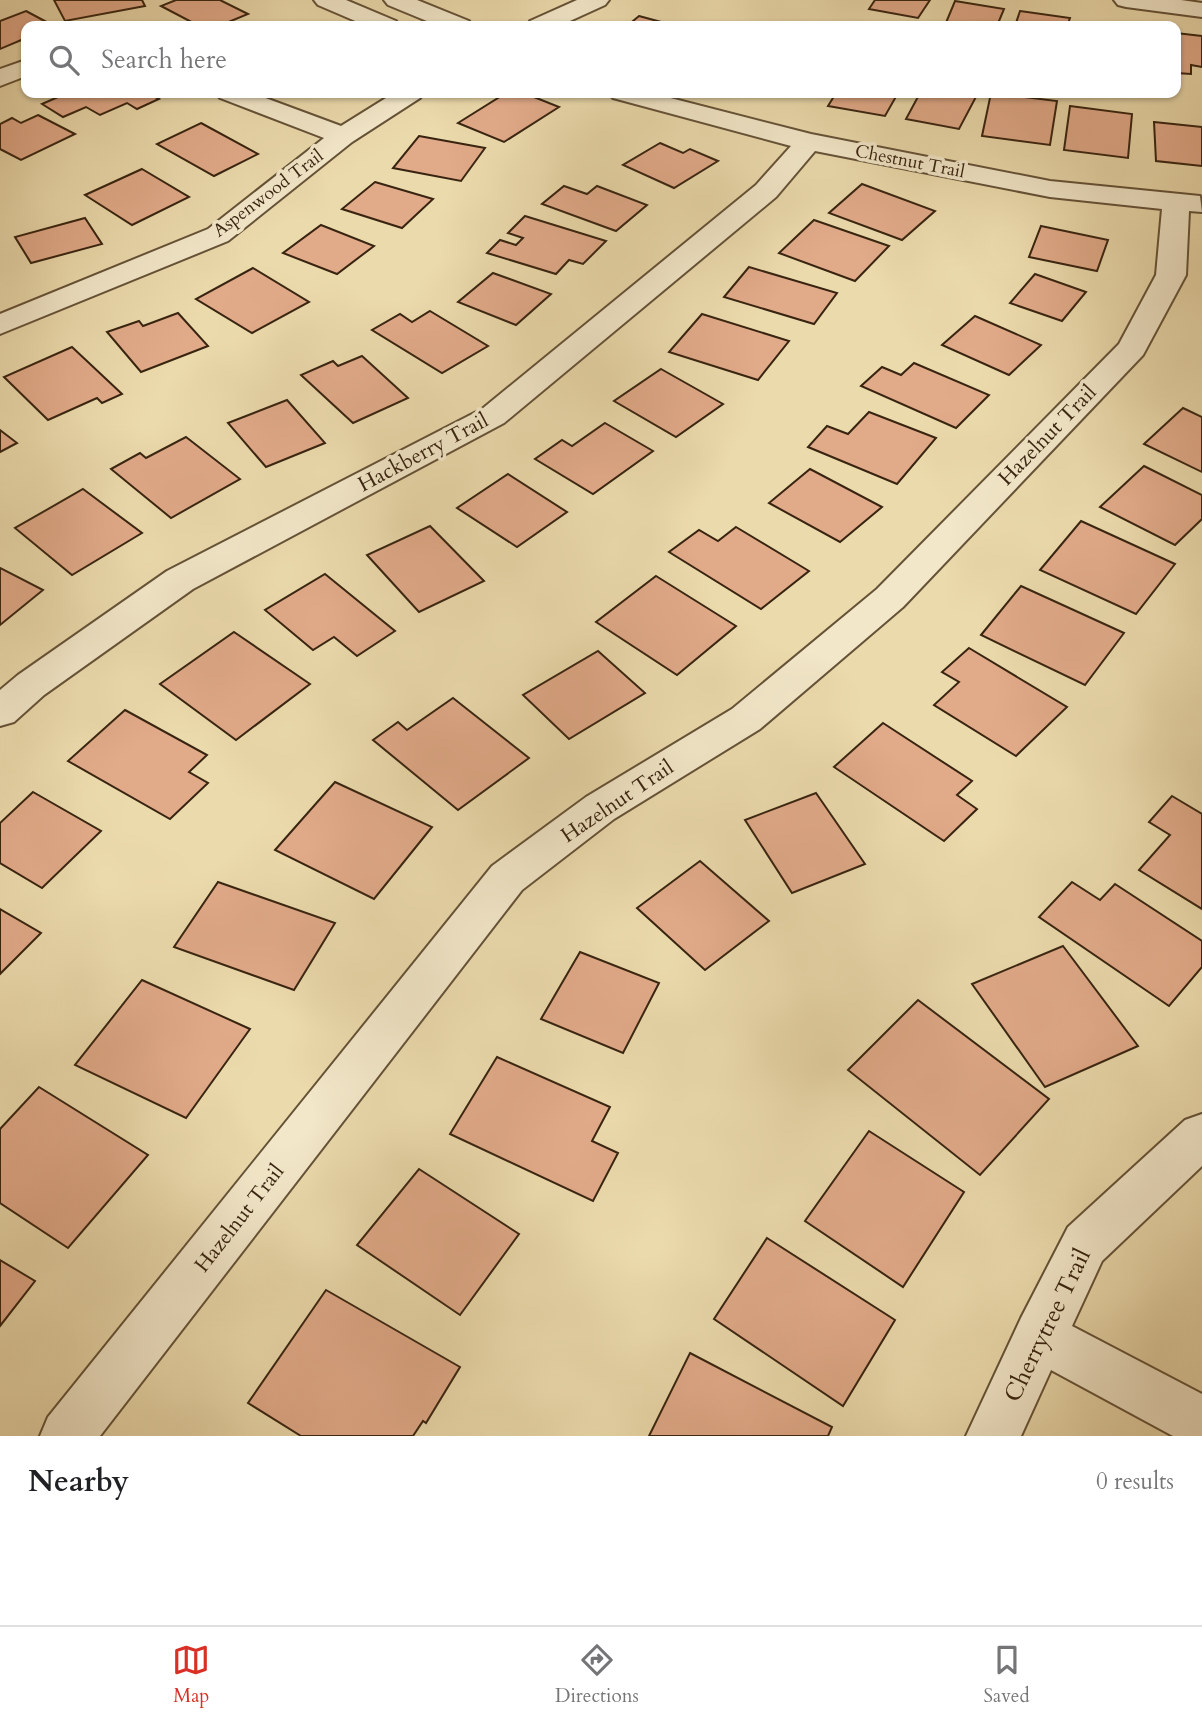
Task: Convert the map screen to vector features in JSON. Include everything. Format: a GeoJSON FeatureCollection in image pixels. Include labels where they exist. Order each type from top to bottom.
{"type":"FeatureCollection","features":[{"type":"Feature","properties":{"kind":"street"},"geometry":{"type":"LineString","coordinates":[[326,0],[375,21]]}},
{"type":"Feature","properties":{"kind":"street"},"geometry":{"type":"LineString","coordinates":[[396,0],[448,21]]}},
{"type":"Feature","properties":{"kind":"street"},"geometry":{"type":"LineString","coordinates":[[550,21],[597,0]]}},
{"type":"Feature","properties":{"kind":"street"},"geometry":{"type":"LineString","coordinates":[[1126,0],[1202,10]]}},
{"type":"Feature","properties":{"kind":"street"},"geometry":{"type":"LineString","coordinates":[[0,78],[21,69]]}},
{"type":"Feature","properties":{"kind":"street"},"geometry":{"type":"LineString","coordinates":[[242,98],[343,136]]}},
{"type":"Feature","properties":{"kind":"street","name":"Aspenwood Trail"},"geometry":{"type":"LineString","coordinates":[[0,325],[218,235],[343,136],[403,98]]}},
{"type":"Feature","properties":{"kind":"street","name":"Chestnut Trail"},"geometry":{"type":"LineString","coordinates":[[641,98],[809,142],[1051,189],[1189,203]]}},
{"type":"Feature","properties":{"kind":"street","name":"Hackberry Trail"},"geometry":{"type":"LineString","coordinates":[[0,712],[31,685],[180,580],[493,416],[766,191],[809,142]]}},
{"type":"Feature","properties":{"kind":"street","name":"Hazelnut Trail"},"geometry":{"type":"LineString","coordinates":[[67,1436],[507,878],[600,808],[746,719],[890,598],[1132,348],[1171,275],[1189,203]]}},
{"type":"Feature","properties":{"kind":"street","name":"Cherrytree Trail"},"geometry":{"type":"LineString","coordinates":[[993,1436],[1085,1244],[1202,1135]]}},
{"type":"Feature","properties":{"kind":"street"},"geometry":{"type":"LineString","coordinates":[[1039,1336],[1202,1423]]}},
{"type":"Feature","properties":{"kind":"building"},"geometry":{"type":"Polygon","coordinates":[[[54,0],[142,0],[145,6],[65,21],[54,0]]]}},
{"type":"Feature","properties":{"kind":"building"},"geometry":{"type":"Polygon","coordinates":[[[176,0],[220,0],[248,14],[231,21],[190,21],[161,6],[176,0]]]}},
{"type":"Feature","properties":{"kind":"building"},"geometry":{"type":"Polygon","coordinates":[[[875,0],[930,0],[918,18],[869,9],[875,0]]]}},
{"type":"Feature","properties":{"kind":"building"},"geometry":{"type":"Polygon","coordinates":[[[955,1],[1004,9],[999,21],[947,21],[955,1]]]}},
{"type":"Feature","properties":{"kind":"building"},"geometry":{"type":"Polygon","coordinates":[[[26,11],[45,21],[21,21],[21,40],[0,49],[0,21],[26,11]]]}},
{"type":"Feature","properties":{"kind":"building"},"geometry":{"type":"Polygon","coordinates":[[[1020,11],[1070,18],[1069,21],[1017,21],[1020,11]]]}},
{"type":"Feature","properties":{"kind":"building"},"geometry":{"type":"Polygon","coordinates":[[[639,16],[658,21],[633,21],[639,16]]]}},
{"type":"Feature","properties":{"kind":"building"},"geometry":{"type":"Polygon","coordinates":[[[1181,34],[1202,36],[1202,67],[1191,65],[1191,74],[1181,73],[1181,34]]]}},
{"type":"Feature","properties":{"kind":"building"},"geometry":{"type":"Polygon","coordinates":[[[56,98],[159,99],[137,109],[127,103],[100,115],[86,107],[63,117],[42,104],[56,98]]]}},
{"type":"Feature","properties":{"kind":"building"},"geometry":{"type":"Polygon","coordinates":[[[498,98],[536,98],[559,107],[504,142],[458,123],[498,98]]]}},
{"type":"Feature","properties":{"kind":"building"},"geometry":{"type":"Polygon","coordinates":[[[833,98],[895,98],[885,116],[828,106],[833,98]]]}},
{"type":"Feature","properties":{"kind":"building"},"geometry":{"type":"Polygon","coordinates":[[[917,98],[975,98],[959,129],[906,119],[917,98]]]}},
{"type":"Feature","properties":{"kind":"building"},"geometry":{"type":"Polygon","coordinates":[[[990,98],[1057,101],[1050,145],[982,136],[990,98]]]}},
{"type":"Feature","properties":{"kind":"building"},"geometry":{"type":"Polygon","coordinates":[[[1070,106],[1132,114],[1128,158],[1064,150],[1070,106]]]}},
{"type":"Feature","properties":{"kind":"building"},"geometry":{"type":"Polygon","coordinates":[[[38,115],[75,134],[21,160],[0,149],[0,124],[12,118],[21,123],[38,115]]]}},
{"type":"Feature","properties":{"kind":"building"},"geometry":{"type":"Polygon","coordinates":[[[1154,122],[1202,127],[1202,166],[1156,161],[1154,122]]]}},
{"type":"Feature","properties":{"kind":"building"},"geometry":{"type":"Polygon","coordinates":[[[201,123],[258,154],[214,176],[157,144],[201,123]]]}},
{"type":"Feature","properties":{"kind":"building"},"geometry":{"type":"Polygon","coordinates":[[[419,136],[485,148],[461,181],[393,168],[419,136]]]}},
{"type":"Feature","properties":{"kind":"building"},"geometry":{"type":"Polygon","coordinates":[[[660,143],[683,153],[690,149],[718,161],[674,188],[623,165],[660,143]]]}},
{"type":"Feature","properties":{"kind":"building"},"geometry":{"type":"Polygon","coordinates":[[[142,169],[189,197],[132,225],[85,195],[142,169]]]}},
{"type":"Feature","properties":{"kind":"building"},"geometry":{"type":"Polygon","coordinates":[[[375,182],[433,199],[402,228],[342,209],[375,182]]]}},
{"type":"Feature","properties":{"kind":"building"},"geometry":{"type":"Polygon","coordinates":[[[862,184],[935,211],[902,240],[829,213],[862,184]]]}},
{"type":"Feature","properties":{"kind":"building"},"geometry":{"type":"Polygon","coordinates":[[[564,186],[587,194],[597,186],[647,205],[616,231],[542,204],[564,186]]]}},
{"type":"Feature","properties":{"kind":"building"},"geometry":{"type":"Polygon","coordinates":[[[525,216],[606,241],[583,264],[569,260],[556,274],[487,253],[500,240],[516,245],[523,238],[508,233],[525,216]]]}},
{"type":"Feature","properties":{"kind":"building"},"geometry":{"type":"Polygon","coordinates":[[[85,218],[102,244],[31,263],[15,237],[85,218]]]}},
{"type":"Feature","properties":{"kind":"building"},"geometry":{"type":"Polygon","coordinates":[[[814,220],[889,246],[855,281],[779,253],[814,220]]]}},
{"type":"Feature","properties":{"kind":"building"},"geometry":{"type":"Polygon","coordinates":[[[321,225],[374,246],[337,274],[283,253],[321,225]]]}},
{"type":"Feature","properties":{"kind":"building"},"geometry":{"type":"Polygon","coordinates":[[[1041,226],[1108,240],[1097,271],[1029,257],[1041,226]]]}},
{"type":"Feature","properties":{"kind":"building"},"geometry":{"type":"Polygon","coordinates":[[[749,267],[837,293],[814,324],[724,297],[749,267]]]}},
{"type":"Feature","properties":{"kind":"building"},"geometry":{"type":"Polygon","coordinates":[[[253,268],[309,302],[252,333],[196,299],[253,268]]]}},
{"type":"Feature","properties":{"kind":"building"},"geometry":{"type":"Polygon","coordinates":[[[493,273],[551,294],[516,325],[458,302],[493,273]]]}},
{"type":"Feature","properties":{"kind":"building"},"geometry":{"type":"Polygon","coordinates":[[[1035,274],[1086,292],[1062,321],[1010,303],[1035,274]]]}},
{"type":"Feature","properties":{"kind":"building"},"geometry":{"type":"Polygon","coordinates":[[[430,311],[488,346],[442,373],[372,330],[400,314],[412,322],[430,311]]]}},
{"type":"Feature","properties":{"kind":"building"},"geometry":{"type":"Polygon","coordinates":[[[178,313],[208,346],[141,372],[107,332],[139,321],[143,326],[178,313]]]}},
{"type":"Feature","properties":{"kind":"building"},"geometry":{"type":"Polygon","coordinates":[[[702,314],[789,341],[758,380],[669,352],[702,314]]]}},
{"type":"Feature","properties":{"kind":"building"},"geometry":{"type":"Polygon","coordinates":[[[975,316],[1041,345],[1009,375],[942,345],[975,316]]]}},
{"type":"Feature","properties":{"kind":"building"},"geometry":{"type":"Polygon","coordinates":[[[72,347],[122,394],[102,403],[97,398],[48,420],[4,377],[72,347]]]}},
{"type":"Feature","properties":{"kind":"building"},"geometry":{"type":"Polygon","coordinates":[[[362,356],[408,398],[353,423],[301,375],[333,361],[338,366],[362,356]]]}},
{"type":"Feature","properties":{"kind":"building"},"geometry":{"type":"Polygon","coordinates":[[[914,363],[989,395],[956,428],[861,386],[882,367],[901,375],[914,363]]]}},
{"type":"Feature","properties":{"kind":"building"},"geometry":{"type":"Polygon","coordinates":[[[661,369],[723,404],[676,437],[614,401],[661,369]]]}},
{"type":"Feature","properties":{"kind":"building"},"geometry":{"type":"Polygon","coordinates":[[[287,400],[325,443],[266,467],[228,423],[287,400]]]}},
{"type":"Feature","properties":{"kind":"building"},"geometry":{"type":"Polygon","coordinates":[[[1183,408],[1202,417],[1202,472],[1144,444],[1183,408]]]}},
{"type":"Feature","properties":{"kind":"building"},"geometry":{"type":"Polygon","coordinates":[[[869,412],[936,438],[897,484],[808,447],[827,426],[848,434],[869,412]]]}},
{"type":"Feature","properties":{"kind":"building"},"geometry":{"type":"Polygon","coordinates":[[[605,423],[653,451],[593,494],[535,459],[562,440],[572,446],[605,423]]]}},
{"type":"Feature","properties":{"kind":"building"},"geometry":{"type":"Polygon","coordinates":[[[0,430],[17,443],[0,452],[0,430]]]}},
{"type":"Feature","properties":{"kind":"building"},"geometry":{"type":"Polygon","coordinates":[[[186,437],[240,479],[171,518],[111,469],[140,453],[146,458],[186,437]]]}},
{"type":"Feature","properties":{"kind":"building"},"geometry":{"type":"Polygon","coordinates":[[[1144,466],[1202,495],[1202,519],[1175,545],[1100,507],[1144,466]]]}},
{"type":"Feature","properties":{"kind":"building"},"geometry":{"type":"Polygon","coordinates":[[[810,469],[882,507],[840,542],[769,503],[810,469]]]}},
{"type":"Feature","properties":{"kind":"building"},"geometry":{"type":"Polygon","coordinates":[[[508,474],[567,512],[517,547],[457,508],[508,474]]]}},
{"type":"Feature","properties":{"kind":"building"},"geometry":{"type":"Polygon","coordinates":[[[83,489],[142,533],[72,575],[15,528],[83,489]]]}},
{"type":"Feature","properties":{"kind":"building"},"geometry":{"type":"Polygon","coordinates":[[[1081,521],[1175,564],[1136,614],[1040,570],[1081,521]]]}},
{"type":"Feature","properties":{"kind":"building"},"geometry":{"type":"Polygon","coordinates":[[[430,526],[484,581],[419,612],[367,555],[430,526]]]}},
{"type":"Feature","properties":{"kind":"building"},"geometry":{"type":"Polygon","coordinates":[[[736,527],[809,571],[761,609],[669,552],[699,530],[718,541],[736,527]]]}},
{"type":"Feature","properties":{"kind":"building"},"geometry":{"type":"Polygon","coordinates":[[[0,568],[43,590],[0,625],[0,568]]]}},
{"type":"Feature","properties":{"kind":"building"},"geometry":{"type":"Polygon","coordinates":[[[325,574],[395,631],[357,656],[334,637],[313,650],[265,610],[325,574]]]}},
{"type":"Feature","properties":{"kind":"building"},"geometry":{"type":"Polygon","coordinates":[[[656,576],[736,626],[677,675],[596,622],[656,576]]]}},
{"type":"Feature","properties":{"kind":"building"},"geometry":{"type":"Polygon","coordinates":[[[1021,586],[1124,633],[1085,685],[981,635],[1021,586]]]}},
{"type":"Feature","properties":{"kind":"building"},"geometry":{"type":"Polygon","coordinates":[[[234,632],[310,684],[236,740],[160,684],[234,632]]]}},
{"type":"Feature","properties":{"kind":"building"},"geometry":{"type":"Polygon","coordinates":[[[969,648],[1067,707],[1016,756],[934,705],[959,682],[942,672],[969,648]]]}},
{"type":"Feature","properties":{"kind":"building"},"geometry":{"type":"Polygon","coordinates":[[[598,651],[645,693],[569,739],[523,695],[598,651]]]}},
{"type":"Feature","properties":{"kind":"building"},"geometry":{"type":"Polygon","coordinates":[[[453,698],[529,758],[458,810],[373,740],[398,722],[407,730],[453,698]]]}},
{"type":"Feature","properties":{"kind":"building"},"geometry":{"type":"Polygon","coordinates":[[[125,710],[207,755],[189,772],[208,783],[170,819],[68,761],[125,710]]]}},
{"type":"Feature","properties":{"kind":"building"},"geometry":{"type":"Polygon","coordinates":[[[883,723],[972,781],[957,795],[977,809],[944,841],[834,767],[883,723]]]}},
{"type":"Feature","properties":{"kind":"building"},"geometry":{"type":"Polygon","coordinates":[[[335,782],[432,827],[374,899],[275,850],[335,782]]]}},
{"type":"Feature","properties":{"kind":"building"},"geometry":{"type":"Polygon","coordinates":[[[33,792],[101,831],[42,888],[0,863],[0,823],[33,792]]]}},
{"type":"Feature","properties":{"kind":"building"},"geometry":{"type":"Polygon","coordinates":[[[816,793],[865,864],[792,893],[745,820],[816,793]]]}},
{"type":"Feature","properties":{"kind":"building"},"geometry":{"type":"Polygon","coordinates":[[[1172,796],[1202,814],[1202,909],[1139,870],[1170,835],[1149,822],[1172,796]]]}},
{"type":"Feature","properties":{"kind":"building"},"geometry":{"type":"Polygon","coordinates":[[[700,861],[769,921],[705,970],[637,908],[700,861]]]}},
{"type":"Feature","properties":{"kind":"building"},"geometry":{"type":"Polygon","coordinates":[[[218,882],[335,923],[294,990],[174,947],[218,882]]]}},
{"type":"Feature","properties":{"kind":"building"},"geometry":{"type":"Polygon","coordinates":[[[1072,882],[1100,900],[1115,884],[1202,941],[1202,967],[1169,1006],[1039,917],[1072,882]]]}},
{"type":"Feature","properties":{"kind":"building"},"geometry":{"type":"Polygon","coordinates":[[[0,909],[41,933],[0,974],[0,909]]]}},
{"type":"Feature","properties":{"kind":"building"},"geometry":{"type":"Polygon","coordinates":[[[1063,946],[1138,1046],[1045,1087],[972,984],[1063,946]]]}},
{"type":"Feature","properties":{"kind":"building"},"geometry":{"type":"Polygon","coordinates":[[[580,952],[659,983],[623,1053],[541,1019],[580,952]]]}},
{"type":"Feature","properties":{"kind":"building"},"geometry":{"type":"Polygon","coordinates":[[[142,980],[250,1029],[186,1118],[75,1065],[142,980]]]}},
{"type":"Feature","properties":{"kind":"building"},"geometry":{"type":"Polygon","coordinates":[[[918,1000],[1049,1099],[980,1175],[848,1070],[918,1000]]]}},
{"type":"Feature","properties":{"kind":"building"},"geometry":{"type":"Polygon","coordinates":[[[497,1057],[610,1107],[592,1141],[618,1153],[593,1201],[450,1134],[497,1057]]]}},
{"type":"Feature","properties":{"kind":"building"},"geometry":{"type":"Polygon","coordinates":[[[39,1087],[148,1155],[68,1248],[0,1203],[0,1129],[39,1087]]]}},
{"type":"Feature","properties":{"kind":"building"},"geometry":{"type":"Polygon","coordinates":[[[869,1131],[964,1192],[903,1287],[805,1221],[869,1131]]]}},
{"type":"Feature","properties":{"kind":"building"},"geometry":{"type":"Polygon","coordinates":[[[419,1169],[519,1234],[460,1315],[357,1245],[419,1169]]]}},
{"type":"Feature","properties":{"kind":"building"},"geometry":{"type":"Polygon","coordinates":[[[767,1238],[895,1320],[843,1406],[714,1319],[767,1238]]]}},
{"type":"Feature","properties":{"kind":"building"},"geometry":{"type":"Polygon","coordinates":[[[0,1260],[35,1281],[0,1326],[0,1260]]]}},
{"type":"Feature","properties":{"kind":"building"},"geometry":{"type":"Polygon","coordinates":[[[326,1290],[460,1367],[426,1423],[423,1421],[413,1436],[301,1436],[248,1403],[326,1290]]]}},
{"type":"Feature","properties":{"kind":"building"},"geometry":{"type":"Polygon","coordinates":[[[690,1353],[832,1427],[828,1436],[649,1436],[690,1353]]]}}]}
